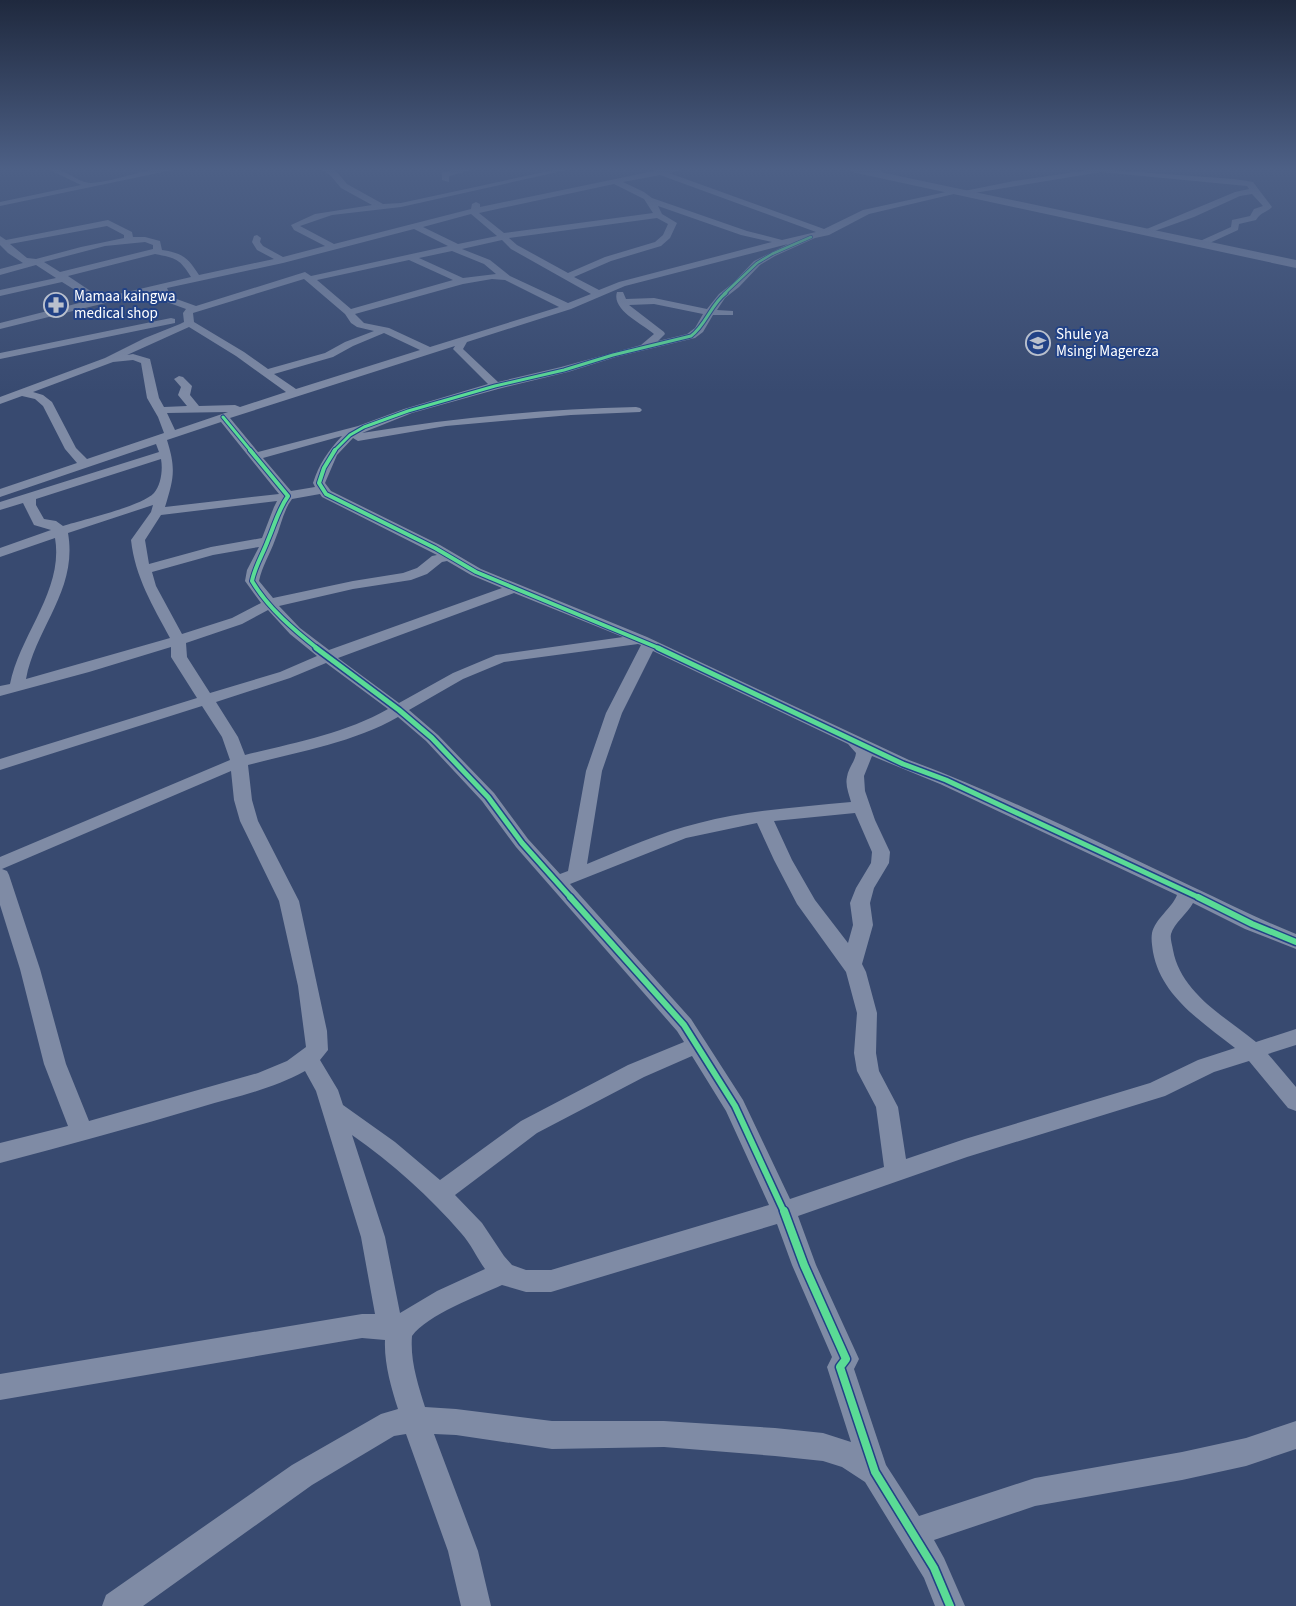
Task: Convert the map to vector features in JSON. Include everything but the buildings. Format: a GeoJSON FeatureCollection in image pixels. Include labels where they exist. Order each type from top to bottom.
{"type":"FeatureCollection","features":[{"type":"Feature","properties":{"kind":"street"},"geometry":{"type":"LineString","coordinates":[[5,244],[11,251],[26,261],[38,262],[100,301]]}},
{"type":"Feature","properties":{"kind":"street"},"geometry":{"type":"LineString","coordinates":[[0,272],[109,244]]}},
{"type":"Feature","properties":{"kind":"street"},"geometry":{"type":"LineString","coordinates":[[157,244],[157,251]]}},
{"type":"Feature","properties":{"kind":"street"},"geometry":{"type":"LineString","coordinates":[[257,244],[260,248],[307,277],[350,312],[355,322],[385,330],[431,351]]}},
{"type":"Feature","properties":{"kind":"street"},"geometry":{"type":"LineString","coordinates":[[328,244],[334,247]]}},
{"type":"Feature","properties":{"kind":"street"},"geometry":{"type":"LineString","coordinates":[[0,326],[161,286],[346,244]]}},
{"type":"Feature","properties":{"kind":"street"},"geometry":{"type":"LineString","coordinates":[[448,244],[487,262],[506,278],[568,307]]}},
{"type":"Feature","properties":{"kind":"street"},"geometry":{"type":"LineString","coordinates":[[0,401],[22,394],[104,350],[191,315],[307,277],[412,258],[472,244]]}},
{"type":"Feature","properties":{"kind":"street"},"geometry":{"type":"LineString","coordinates":[[512,244],[522,252],[599,294]]}},
{"type":"Feature","properties":{"kind":"street"},"geometry":{"type":"LineString","coordinates":[[568,276],[608,259],[658,244]]}},
{"type":"Feature","properties":{"kind":"street"},"geometry":{"type":"LineString","coordinates":[[0,493],[166,438],[248,408],[568,307],[622,284],[774,244]]}},
{"type":"Feature","properties":{"kind":"street"},"geometry":{"type":"LineString","coordinates":[[255,456],[364,427],[408,411],[495,386],[564,370],[691,336],[699,330],[722,296],[736,285],[757,263],[797,244]]}},
{"type":"Feature","properties":{"kind":"street"},"geometry":{"type":"LineString","coordinates":[[1207,244],[1296,264]]}},
{"type":"Feature","properties":{"kind":"street"},"geometry":{"type":"LineString","coordinates":[[0,293],[157,251],[172,254],[185,260],[197,279]]}},
{"type":"Feature","properties":{"kind":"street"},"geometry":{"type":"LineString","coordinates":[[412,258],[462,281]]}},
{"type":"Feature","properties":{"kind":"street"},"geometry":{"type":"LineString","coordinates":[[350,312],[462,281],[492,276],[506,278]]}},
{"type":"Feature","properties":{"kind":"street"},"geometry":{"type":"LineString","coordinates":[[622,284],[620,292],[622,302],[635,316],[659,332],[658,337],[645,348]]}},
{"type":"Feature","properties":{"kind":"street"},"geometry":{"type":"LineString","coordinates":[[161,286],[167,299],[294,393]]}},
{"type":"Feature","properties":{"kind":"street"},"geometry":{"type":"LineString","coordinates":[[622,302],[654,301],[710,312],[730,313]]}},
{"type":"Feature","properties":{"kind":"street"},"geometry":{"type":"LineString","coordinates":[[104,350],[132,329],[158,325],[191,315]]}},
{"type":"Feature","properties":{"kind":"street"},"geometry":{"type":"LineString","coordinates":[[265,373],[329,355],[349,344],[385,330]]}},
{"type":"Feature","properties":{"kind":"street"},"geometry":{"type":"LineString","coordinates":[[462,342],[458,349],[463,356],[488,376],[495,386]]}},
{"type":"Feature","properties":{"kind":"street"},"geometry":{"type":"LineString","coordinates":[[0,356],[104,350],[146,361],[153,399],[160,410],[166,438],[168,462],[165,487],[157,512],[138,540],[144,570],[161,611],[178,640],[179,657],[230,737],[239,762],[243,800],[249,820],[288,900],[316,1031],[317,1050],[309,1060],[248,1084],[82,1133],[0,1153]]}},
{"type":"Feature","properties":{"kind":"street"},"geometry":{"type":"LineString","coordinates":[[180,379],[187,386],[184,395],[196,408]]}},
{"type":"Feature","properties":{"kind":"street"},"geometry":{"type":"LineString","coordinates":[[153,399],[185,391]]}},
{"type":"Feature","properties":{"kind":"street"},"geometry":{"type":"LineString","coordinates":[[22,394],[39,397],[48,404],[71,450],[85,465]]}},
{"type":"Feature","properties":{"kind":"street"},"geometry":{"type":"LineString","coordinates":[[160,410],[248,408]]}},
{"type":"Feature","properties":{"kind":"street"},"geometry":{"type":"LineString","coordinates":[[344,442],[359,437],[446,423],[571,412],[636,410]]}},
{"type":"Feature","properties":{"kind":"street"},"geometry":{"type":"LineString","coordinates":[[223,417],[288,496]]}},
{"type":"Feature","properties":{"kind":"street"},"geometry":{"type":"LineString","coordinates":[[364,427],[350,435],[332,453],[319,483],[326,494],[449,556],[476,572],[646,642],[903,764],[946,780],[1188,892],[1252,924],[1296,942]]}},
{"type":"Feature","properties":{"kind":"street"},"geometry":{"type":"LineString","coordinates":[[0,506],[166,454]]}},
{"type":"Feature","properties":{"kind":"street"},"geometry":{"type":"LineString","coordinates":[[0,553],[145,504],[157,497],[165,487]]}},
{"type":"Feature","properties":{"kind":"street"},"geometry":{"type":"LineString","coordinates":[[157,512],[322,490]]}},
{"type":"Feature","properties":{"kind":"street"},"geometry":{"type":"LineString","coordinates":[[288,496],[280,507],[268,541],[254,570],[252,581],[269,604],[294,631],[399,710],[432,738],[488,796],[522,843],[567,879],[698,1045],[735,1106],[784,1211],[823,1309],[846,1360],[840,1367],[876,1472],[934,1568],[950,1606]]}},
{"type":"Feature","properties":{"kind":"street"},"geometry":{"type":"LineString","coordinates":[[17,687],[23,661],[60,578],[64,546],[61,531],[51,524],[39,522],[30,505],[29,497]]}},
{"type":"Feature","properties":{"kind":"street"},"geometry":{"type":"LineString","coordinates":[[144,570],[211,551],[268,541]]}},
{"type":"Feature","properties":{"kind":"street"},"geometry":{"type":"LineString","coordinates":[[0,691],[84,669],[178,640],[237,620],[269,604],[299,596],[406,577],[422,571],[437,559],[449,556]]}},
{"type":"Feature","properties":{"kind":"street"},"geometry":{"type":"LineString","coordinates":[[0,765],[285,675],[352,646],[514,588]]}},
{"type":"Feature","properties":{"kind":"street"},"geometry":{"type":"LineString","coordinates":[[0,864],[239,762],[378,722],[458,676],[501,658],[606,643],[646,642]]}},
{"type":"Feature","properties":{"kind":"street"},"geometry":{"type":"LineString","coordinates":[[567,879],[594,771],[614,713],[646,642]]}},
{"type":"Feature","properties":{"kind":"street"},"geometry":{"type":"LineString","coordinates":[[851,738],[864,752],[855,782],[861,807],[866,820],[876,836],[881,852],[880,863],[865,888],[860,903],[863,924],[852,963]]}},
{"type":"Feature","properties":{"kind":"street"},"geometry":{"type":"LineString","coordinates":[[567,879],[680,834],[702,828],[763,816],[861,807]]}},
{"type":"Feature","properties":{"kind":"street"},"geometry":{"type":"LineString","coordinates":[[763,816],[783,860],[807,904],[852,963],[867,1013],[865,1053],[868,1071],[887,1107],[896,1172]]}},
{"type":"Feature","properties":{"kind":"street"},"geometry":{"type":"LineString","coordinates":[[0,875],[30,970],[55,1064],[82,1133]]}},
{"type":"Feature","properties":{"kind":"street"},"geometry":{"type":"LineString","coordinates":[[1188,892],[1183,904],[1162,932],[1165,962],[1180,990],[1194,1004],[1253,1051],[1296,1102]]}},
{"type":"Feature","properties":{"kind":"street"},"geometry":{"type":"LineString","coordinates":[[334,1110],[362,1127],[439,1194],[472,1228],[503,1273],[528,1282],[551,1281],[784,1211],[965,1148],[1157,1090],[1206,1066],[1296,1037]]}},
{"type":"Feature","properties":{"kind":"street"},"geometry":{"type":"LineString","coordinates":[[439,1194],[529,1127],[636,1071],[698,1045]]}},
{"type":"Feature","properties":{"kind":"street"},"geometry":{"type":"LineString","coordinates":[[309,1060],[327,1090],[373,1237],[397,1340],[403,1382],[464,1553],[476,1606]]}},
{"type":"Feature","properties":{"kind":"street"},"geometry":{"type":"LineString","coordinates":[[0,1387],[362,1326],[376,1326],[395,1331],[431,1307],[503,1273]]}},
{"type":"Feature","properties":{"kind":"street"},"geometry":{"type":"LineString","coordinates":[[117,1606],[302,1475],[355,1442],[392,1424],[416,1420],[456,1422],[552,1435],[664,1434],[814,1446],[849,1455],[876,1472]]}},
{"type":"Feature","properties":{"kind":"street"},"geometry":{"type":"LineString","coordinates":[[912,1533],[1035,1492],[1182,1466],[1246,1452],[1296,1435]]}},
{"type":"Feature","properties":{"kind":"cycle path"},"geometry":{"type":"LineString","coordinates":[[795,244],[757,263],[736,285],[722,296],[699,330],[691,336],[613,355],[564,370],[495,386],[408,411],[364,427],[350,435],[332,453],[319,483],[326,494],[435,548],[476,572],[642,640],[903,764],[946,780],[1188,892],[1252,924],[1296,942]]}},
{"type":"Feature","properties":{"kind":"cycle path"},"geometry":{"type":"LineString","coordinates":[[223,417],[288,496],[280,507],[268,541],[254,570],[252,581],[258,591],[295,631],[349,674],[399,710],[432,738],[488,797],[522,843],[684,1025],[735,1106],[784,1211],[804,1265],[846,1359],[840,1367],[875,1472],[934,1568],[950,1606]]}},
{"type":"Feature","properties":{"kind":"place","name":"Mamaa kaingwa medical shop"},"geometry":{"type":"Point","coordinates":[56,305]}},
{"type":"Feature","properties":{"kind":"place","name":"Shule ya Msingi Magereza"},"geometry":{"type":"Point","coordinates":[1038,343]}}]}
